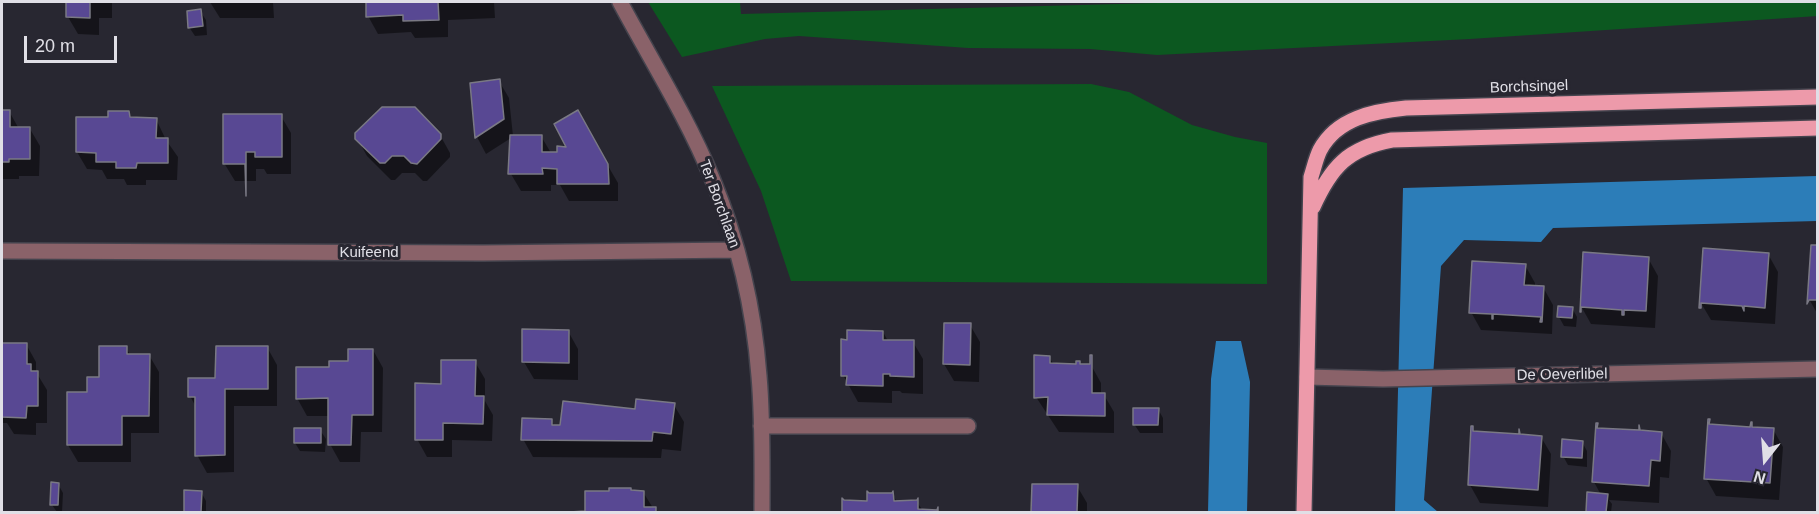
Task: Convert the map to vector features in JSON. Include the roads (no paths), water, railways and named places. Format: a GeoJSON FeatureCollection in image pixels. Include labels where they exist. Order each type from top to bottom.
{"type":"FeatureCollection","features":[{"type":"Feature","properties":{"kind":"main road","name":"Borchsingel"},"geometry":{"type":"LineString","coordinates":[[1304,513],[1311,177],[1321,149],[1336,130],[1360,116],[1379,111],[1818,97]]}},
{"type":"Feature","properties":{"kind":"main road","name":"Borchsingel"},"geometry":{"type":"LineString","coordinates":[[1311,212],[1326,182],[1350,154],[1371,144],[1392,140],[1818,128]]}},
{"type":"Feature","properties":{"kind":"street","name":"Ter Borchlaan"},"geometry":{"type":"LineString","coordinates":[[620,2],[692,134],[715,186],[736,250],[754,329],[759,377],[762,513]]}},
{"type":"Feature","properties":{"kind":"street","name":"Kuifeend"},"geometry":{"type":"LineString","coordinates":[[2,251],[483,254],[736,250]]}},
{"type":"Feature","properties":{"kind":"street","name":"De Oeverlibel"},"geometry":{"type":"LineString","coordinates":[[1307,377],[1383,380],[1818,369]]}},
{"type":"Feature","properties":{"kind":"street"},"geometry":{"type":"LineString","coordinates":[[761,426],[968,426]]}},
{"type":"Feature","properties":{"kind":"water"},"geometry":{"type":"Polygon","coordinates":[[[1817,176],[1817,221],[1553,228],[1541,242],[1464,240],[1441,266],[1424,500],[1438,512],[1395,512],[1403,188],[1817,176]]]}},
{"type":"Feature","properties":{"kind":"water"},"geometry":{"type":"Polygon","coordinates":[[[1216,341],[1241,341],[1250,382],[1247,512],[1208,512],[1211,379],[1216,341]]]}}]}
